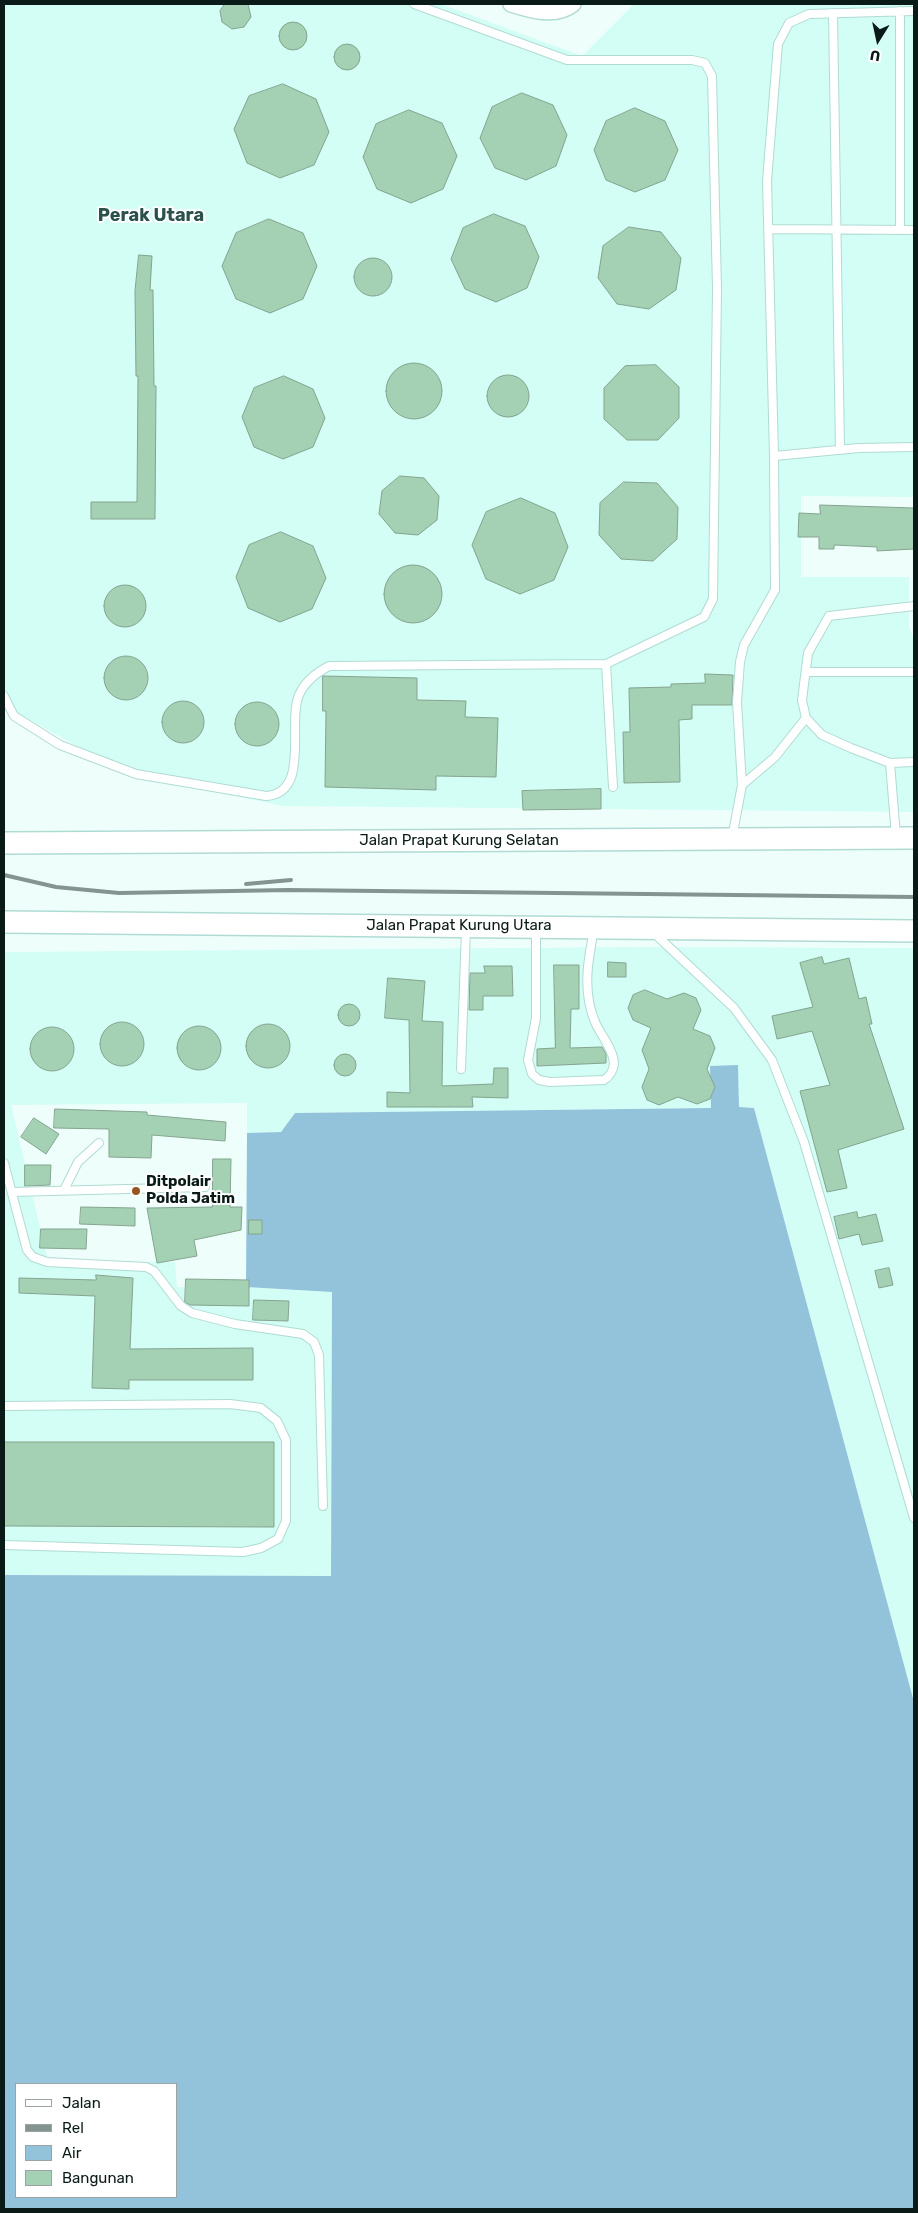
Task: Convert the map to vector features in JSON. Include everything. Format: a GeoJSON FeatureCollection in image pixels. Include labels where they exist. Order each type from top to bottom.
{"type":"FeatureCollection","features":[{"type":"Feature","properties":{"kind":"street"},"geometry":{"type":"LineString","coordinates":[[511,4],[528,10],[547,12],[568,8],[573,4]]}},
{"type":"Feature","properties":{"kind":"street","name":"Jalan Prapat Kurung Selatan"},"geometry":{"type":"LineString","coordinates":[[4,842],[905,838]]}},
{"type":"Feature","properties":{"kind":"street","name":"Jalan Prapat Kurung Utara"},"geometry":{"type":"LineString","coordinates":[[4,922],[914,931]]}},
{"type":"Feature","properties":{"kind":"lane"},"geometry":{"type":"LineString","coordinates":[[4,696],[14,716],[28,727],[68,748],[136,774],[266,796],[277,795],[288,786],[295,759],[298,697],[304,684],[329,666],[606,664],[704,618],[714,599],[717,290],[712,76],[705,63],[692,60],[567,60],[414,4]]}},
{"type":"Feature","properties":{"kind":"lane"},"geometry":{"type":"LineString","coordinates":[[900,11],[900,229]]}},
{"type":"Feature","properties":{"kind":"lane"},"geometry":{"type":"LineString","coordinates":[[732,840],[742,785],[737,702],[740,662],[744,645],[775,590],[774,456],[767,181],[778,44],[789,23],[809,14],[914,11]]}},
{"type":"Feature","properties":{"kind":"lane"},"geometry":{"type":"LineString","coordinates":[[833,13],[840,450]]}},
{"type":"Feature","properties":{"kind":"lane"},"geometry":{"type":"LineString","coordinates":[[769,229],[914,230]]}},
{"type":"Feature","properties":{"kind":"lane"},"geometry":{"type":"LineString","coordinates":[[774,456],[840,450],[914,447]]}},
{"type":"Feature","properties":{"kind":"lane"},"geometry":{"type":"LineString","coordinates":[[914,606],[829,616],[808,653],[802,700],[806,718],[822,735],[890,763],[914,762]]}},
{"type":"Feature","properties":{"kind":"lane"},"geometry":{"type":"LineString","coordinates":[[606,664],[613,787]]}},
{"type":"Feature","properties":{"kind":"lane"},"geometry":{"type":"LineString","coordinates":[[806,672],[914,672]]}},
{"type":"Feature","properties":{"kind":"lane"},"geometry":{"type":"LineString","coordinates":[[742,785],[775,757],[806,718]]}},
{"type":"Feature","properties":{"kind":"lane"},"geometry":{"type":"LineString","coordinates":[[890,763],[905,838]]}},
{"type":"Feature","properties":{"kind":"lane"},"geometry":{"type":"LineString","coordinates":[[461,1069],[466,927]]}},
{"type":"Feature","properties":{"kind":"lane"},"geometry":{"type":"LineString","coordinates":[[536,927],[536,1018],[528,1060],[532,1074],[539,1080],[550,1082],[604,1080],[611,1075],[614,1064],[612,1055],[594,1019],[586,980],[587,965],[595,928]]}},
{"type":"Feature","properties":{"kind":"lane"},"geometry":{"type":"LineString","coordinates":[[649,928],[734,1008],[772,1060],[804,1142],[914,1518]]}},
{"type":"Feature","properties":{"kind":"lane"},"geometry":{"type":"LineString","coordinates":[[64,1190],[78,1162],[99,1143]]}},
{"type":"Feature","properties":{"kind":"lane"},"geometry":{"type":"LineString","coordinates":[[4,1163],[27,1250],[33,1257],[46,1262],[146,1267],[154,1271],[181,1306],[192,1313],[235,1324],[303,1334],[314,1342],[320,1355],[323,1506]]}},
{"type":"Feature","properties":{"kind":"lane"},"geometry":{"type":"LineString","coordinates":[[12,1192],[205,1187]]}},
{"type":"Feature","properties":{"kind":"lane"},"geometry":{"type":"LineString","coordinates":[[4,1406],[230,1404],[260,1408],[277,1421],[286,1440],[286,1521],[278,1539],[262,1548],[244,1552],[4,1545]]}},
{"type":"Feature","properties":{"kind":"shaded area"},"geometry":{"type":"Polygon","coordinates":[[[4,4],[441,4],[582,56],[634,4],[914,4],[914,497],[801,496],[801,577],[909,577],[909,627],[914,639],[914,812],[282,806],[204,789],[101,759],[4,706],[4,4]]]}},
{"type":"Feature","properties":{"kind":"shaded area"},"geometry":{"type":"Polygon","coordinates":[[[634,947],[914,948],[914,1702],[754,1108],[739,1107],[738,1065],[712,1108],[295,1113],[281,1132],[247,1133],[247,1103],[11,1105],[48,1261],[175,1262],[177,1287],[246,1287],[332,1292],[331,1577],[4,1575],[4,952],[634,947]]]}},
{"type":"Feature","properties":{"kind":"water"},"geometry":{"type":"Polygon","coordinates":[[[738,1065],[739,1107],[754,1108],[914,1702],[914,2209],[4,2209],[4,1575],[331,1576],[332,1292],[246,1287],[247,1133],[281,1132],[295,1113],[711,1108],[710,1066],[738,1065]]]}},
{"type":"Feature","properties":{"kind":"building"},"geometry":{"type":"Polygon","coordinates":[[[225,4],[248,4],[251,17],[244,27],[232,29],[222,22],[220,11],[225,4]]]}},
{"type":"Feature","properties":{"kind":"building"},"geometry":{"type":"Polygon","coordinates":[[[293,22],[303,26],[307,36],[303,46],[293,50],[283,46],[279,36],[283,26],[293,22]]]}},
{"type":"Feature","properties":{"kind":"building"},"geometry":{"type":"Polygon","coordinates":[[[347,44],[356,48],[360,57],[356,66],[347,70],[338,66],[334,57],[338,48],[347,44]]]}},
{"type":"Feature","properties":{"kind":"building"},"geometry":{"type":"Polygon","coordinates":[[[283,84],[316,99],[329,132],[314,165],[280,178],[247,163],[234,129],[249,96],[283,84]]]}},
{"type":"Feature","properties":{"kind":"building"},"geometry":{"type":"Polygon","coordinates":[[[522,93],[553,105],[567,135],[556,166],[526,180],[495,168],[480,138],[492,107],[522,93]]]}},
{"type":"Feature","properties":{"kind":"building"},"geometry":{"type":"Polygon","coordinates":[[[635,108],[665,121],[678,150],[665,180],[635,192],[606,180],[594,150],[606,121],[635,108]]]}},
{"type":"Feature","properties":{"kind":"building"},"geometry":{"type":"Polygon","coordinates":[[[409,110],[442,123],[457,156],[443,189],[411,203],[377,189],[363,157],[376,124],[409,110]]]}},
{"type":"Feature","properties":{"kind":"building"},"geometry":{"type":"Polygon","coordinates":[[[494,214],[525,226],[539,257],[527,288],[496,302],[465,289],[451,259],[463,228],[494,214]]]}},
{"type":"Feature","properties":{"kind":"building"},"geometry":{"type":"Polygon","coordinates":[[[269,219],[303,233],[317,266],[303,299],[270,313],[236,299],[222,266],[236,233],[269,219]]]}},
{"type":"Feature","properties":{"kind":"building"},"geometry":{"type":"Polygon","coordinates":[[[629,227],[661,232],[681,258],[676,290],[649,309],[617,304],[598,278],[603,246],[629,227]]]}},
{"type":"Feature","properties":{"kind":"building"},"geometry":{"type":"Polygon","coordinates":[[[139,255],[152,256],[150,290],[153,290],[154,386],[156,386],[155,519],[91,519],[91,502],[137,502],[138,376],[136,376],[135,291],[139,255]]]}},
{"type":"Feature","properties":{"kind":"building"},"geometry":{"type":"Polygon","coordinates":[[[373,258],[387,263],[392,277],[387,291],[373,296],[359,291],[354,277],[359,263],[373,258]]]}},
{"type":"Feature","properties":{"kind":"building"},"geometry":{"type":"Polygon","coordinates":[[[408,363],[420,363],[434,371],[442,385],[440,402],[434,411],[420,419],[408,419],[398,414],[391,407],[386,397],[386,385],[391,375],[398,368],[408,363]]]}},
{"type":"Feature","properties":{"kind":"building"},"geometry":{"type":"Polygon","coordinates":[[[656,365],[679,387],[679,418],[658,440],[627,440],[604,419],[604,388],[625,366],[656,365]]]}},
{"type":"Feature","properties":{"kind":"building"},"geometry":{"type":"Polygon","coordinates":[[[508,375],[516,377],[525,385],[529,396],[527,404],[519,413],[508,417],[500,415],[491,407],[487,396],[489,388],[497,379],[508,375]]]}},
{"type":"Feature","properties":{"kind":"building"},"geometry":{"type":"Polygon","coordinates":[[[284,376],[313,389],[325,418],[313,447],[283,459],[254,447],[242,417],[254,388],[284,376]]]}},
{"type":"Feature","properties":{"kind":"building"},"geometry":{"type":"Polygon","coordinates":[[[400,476],[424,478],[439,496],[437,520],[418,535],[395,533],[379,514],[382,491],[400,476]]]}},
{"type":"Feature","properties":{"kind":"building"},"geometry":{"type":"Polygon","coordinates":[[[624,482],[657,483],[678,507],[677,539],[653,561],[621,559],[599,535],[600,503],[624,482]]]}},
{"type":"Feature","properties":{"kind":"building"},"geometry":{"type":"Polygon","coordinates":[[[521,498],[555,513],[568,547],[554,580],[520,594],[486,579],[472,545],[486,512],[521,498]]]}},
{"type":"Feature","properties":{"kind":"building"},"geometry":{"type":"Polygon","coordinates":[[[820,505],[914,508],[914,549],[877,551],[877,547],[834,545],[834,549],[819,549],[819,537],[798,537],[799,513],[820,514],[820,505]]]}},
{"type":"Feature","properties":{"kind":"building"},"geometry":{"type":"Polygon","coordinates":[[[281,532],[313,546],[326,578],[312,609],[280,622],[248,608],[236,577],[249,545],[281,532]]]}},
{"type":"Feature","properties":{"kind":"building"},"geometry":{"type":"Polygon","coordinates":[[[413,565],[424,567],[437,578],[442,594],[440,605],[429,618],[413,623],[402,621],[389,610],[384,594],[386,583],[397,570],[413,565]]]}},
{"type":"Feature","properties":{"kind":"building"},"geometry":{"type":"Polygon","coordinates":[[[125,585],[133,587],[142,595],[146,606],[144,614],[136,623],[125,627],[117,625],[108,617],[104,606],[106,598],[114,589],[125,585]]]}},
{"type":"Feature","properties":{"kind":"building"},"geometry":{"type":"Polygon","coordinates":[[[130,656],[142,662],[147,669],[147,687],[142,694],[135,699],[122,700],[114,697],[107,690],[104,674],[107,666],[114,659],[130,656]]]}},
{"type":"Feature","properties":{"kind":"building"},"geometry":{"type":"Polygon","coordinates":[[[705,674],[733,675],[732,705],[692,705],[692,719],[679,720],[680,782],[624,783],[623,732],[630,732],[629,688],[671,687],[671,684],[705,683],[705,674]]]}},
{"type":"Feature","properties":{"kind":"building"},"geometry":{"type":"Polygon","coordinates":[[[323,676],[417,678],[417,700],[466,701],[465,717],[498,718],[496,777],[436,776],[436,790],[325,787],[326,711],[323,711],[323,676]]]}},
{"type":"Feature","properties":{"kind":"building"},"geometry":{"type":"Polygon","coordinates":[[[187,701],[195,704],[201,710],[204,722],[201,734],[195,740],[179,743],[171,740],[165,734],[162,718],[165,710],[171,704],[187,701]]]}},
{"type":"Feature","properties":{"kind":"building"},"geometry":{"type":"Polygon","coordinates":[[[261,702],[270,705],[276,711],[279,724],[278,733],[270,743],[253,746],[244,743],[238,737],[235,720],[238,711],[244,705],[261,702]]]}},
{"type":"Feature","properties":{"kind":"building"},"geometry":{"type":"Polygon","coordinates":[[[601,789],[601,809],[523,810],[522,791],[601,789]]]}},
{"type":"Feature","properties":{"kind":"building"},"geometry":{"type":"Polygon","coordinates":[[[822,957],[824,964],[849,958],[859,999],[866,997],[872,1024],[869,1024],[904,1129],[838,1150],[847,1188],[827,1192],[800,1091],[830,1085],[812,1031],[777,1039],[772,1016],[813,1007],[800,963],[822,957]]]}},
{"type":"Feature","properties":{"kind":"building"},"geometry":{"type":"Polygon","coordinates":[[[608,962],[626,963],[626,977],[608,977],[608,962]]]}},
{"type":"Feature","properties":{"kind":"building"},"geometry":{"type":"Polygon","coordinates":[[[554,965],[579,965],[579,1009],[571,1009],[570,1048],[602,1047],[606,1054],[606,1063],[537,1066],[537,1049],[555,1048],[554,965]]]}},
{"type":"Feature","properties":{"kind":"building"},"geometry":{"type":"Polygon","coordinates":[[[484,966],[512,966],[513,996],[483,996],[483,1010],[469,1010],[470,973],[485,973],[484,966]]]}},
{"type":"Feature","properties":{"kind":"building"},"geometry":{"type":"Polygon","coordinates":[[[388,978],[425,981],[422,1021],[443,1022],[442,1086],[493,1084],[494,1068],[508,1068],[508,1098],[472,1097],[473,1107],[387,1107],[387,1092],[410,1093],[409,1020],[385,1018],[388,978]]]}},
{"type":"Feature","properties":{"kind":"building"},"geometry":{"type":"Polygon","coordinates":[[[645,990],[667,999],[684,993],[696,998],[701,1010],[693,1029],[710,1036],[715,1048],[707,1069],[715,1087],[710,1099],[697,1104],[678,1097],[659,1105],[647,1100],[642,1087],[649,1069],[642,1050],[651,1028],[633,1020],[628,1008],[633,995],[645,990]]]}},
{"type":"Feature","properties":{"kind":"building"},"geometry":{"type":"Polygon","coordinates":[[[349,1004],[357,1007],[360,1015],[357,1023],[349,1026],[341,1023],[338,1015],[341,1007],[349,1004]]]}},
{"type":"Feature","properties":{"kind":"building"},"geometry":{"type":"Polygon","coordinates":[[[122,1022],[134,1026],[140,1032],[144,1044],[140,1056],[134,1062],[122,1066],[110,1062],[104,1056],[100,1044],[104,1032],[110,1026],[122,1022]]]}},
{"type":"Feature","properties":{"kind":"building"},"geometry":{"type":"Polygon","coordinates":[[[268,1024],[280,1028],[286,1034],[290,1046],[286,1058],[280,1064],[268,1068],[256,1064],[250,1058],[246,1046],[250,1034],[256,1028],[268,1024]]]}},
{"type":"Feature","properties":{"kind":"building"},"geometry":{"type":"Polygon","coordinates":[[[199,1026],[211,1030],[217,1036],[221,1048],[217,1060],[211,1066],[199,1070],[187,1066],[181,1060],[177,1048],[181,1036],[187,1030],[199,1026]]]}},
{"type":"Feature","properties":{"kind":"building"},"geometry":{"type":"Polygon","coordinates":[[[52,1027],[64,1031],[70,1037],[74,1049],[70,1061],[64,1067],[52,1071],[40,1067],[34,1061],[30,1049],[34,1037],[40,1031],[52,1027]]]}},
{"type":"Feature","properties":{"kind":"building"},"geometry":{"type":"Polygon","coordinates":[[[345,1054],[353,1057],[356,1065],[353,1073],[345,1076],[337,1073],[334,1065],[337,1057],[345,1054]]]}},
{"type":"Feature","properties":{"kind":"building"},"geometry":{"type":"Polygon","coordinates":[[[55,1109],[147,1112],[147,1115],[226,1122],[225,1141],[152,1135],[151,1158],[109,1157],[109,1129],[54,1128],[55,1109]]]}},
{"type":"Feature","properties":{"kind":"building"},"geometry":{"type":"Polygon","coordinates":[[[34,1118],[59,1134],[46,1154],[21,1137],[34,1118]]]}},
{"type":"Feature","properties":{"kind":"building"},"geometry":{"type":"Polygon","coordinates":[[[213,1159],[231,1159],[230,1207],[242,1207],[241,1230],[194,1240],[197,1256],[157,1263],[147,1208],[212,1207],[213,1159]]]}},
{"type":"Feature","properties":{"kind":"building"},"geometry":{"type":"Polygon","coordinates":[[[25,1165],[51,1165],[50,1185],[25,1186],[25,1165]]]}},
{"type":"Feature","properties":{"kind":"building"},"geometry":{"type":"Polygon","coordinates":[[[81,1207],[135,1208],[135,1226],[80,1224],[81,1207]]]}},
{"type":"Feature","properties":{"kind":"building"},"geometry":{"type":"Polygon","coordinates":[[[857,1212],[858,1218],[876,1214],[883,1241],[862,1245],[859,1234],[839,1239],[834,1217],[857,1212]]]}},
{"type":"Feature","properties":{"kind":"building"},"geometry":{"type":"Polygon","coordinates":[[[249,1220],[262,1220],[262,1234],[249,1234],[249,1220]]]}},
{"type":"Feature","properties":{"kind":"building"},"geometry":{"type":"Polygon","coordinates":[[[41,1229],[87,1229],[86,1249],[40,1248],[41,1229]]]}},
{"type":"Feature","properties":{"kind":"building"},"geometry":{"type":"Polygon","coordinates":[[[889,1268],[893,1285],[879,1288],[875,1271],[889,1268]]]}},
{"type":"Feature","properties":{"kind":"building"},"geometry":{"type":"Polygon","coordinates":[[[96,1275],[133,1278],[130,1349],[253,1348],[253,1380],[129,1380],[129,1389],[92,1388],[95,1296],[19,1293],[19,1278],[96,1280],[96,1275]]]}},
{"type":"Feature","properties":{"kind":"building"},"geometry":{"type":"Polygon","coordinates":[[[186,1279],[249,1280],[249,1306],[190,1305],[185,1302],[186,1279]]]}},
{"type":"Feature","properties":{"kind":"building"},"geometry":{"type":"Polygon","coordinates":[[[254,1300],[289,1301],[288,1321],[253,1320],[254,1300]]]}},
{"type":"Feature","properties":{"kind":"building"},"geometry":{"type":"Polygon","coordinates":[[[4,1442],[274,1442],[274,1527],[4,1526],[4,1442]]]}},
{"type":"Feature","properties":{"kind":"railway"},"geometry":{"type":"LineString","coordinates":[[4,875],[56,887],[119,893],[288,890],[914,897]]}},
{"type":"Feature","properties":{"kind":"railway"},"geometry":{"type":"LineString","coordinates":[[246,884],[291,880]]}},
{"type":"Feature","properties":{"kind":"place","name":"Ditpolair Polda Jatim"},"geometry":{"type":"Point","coordinates":[136,1191]}},
{"type":"Feature","properties":{"kind":"district","name":"Perak Utara"},"geometry":{"type":"Point","coordinates":[151,216]}}]}
